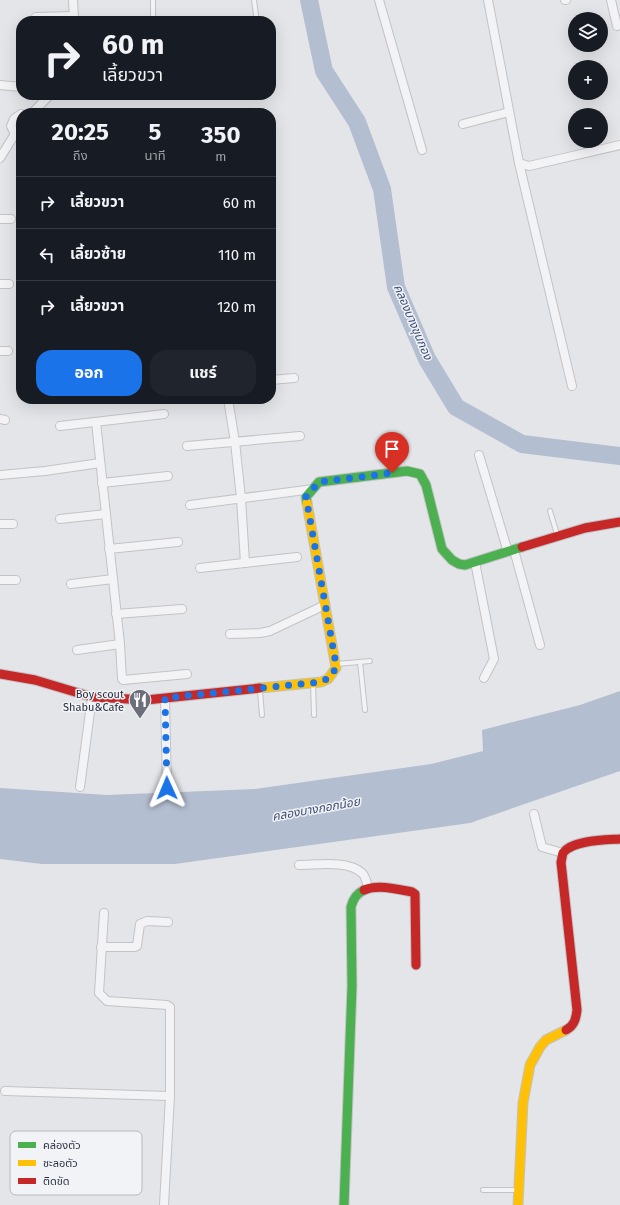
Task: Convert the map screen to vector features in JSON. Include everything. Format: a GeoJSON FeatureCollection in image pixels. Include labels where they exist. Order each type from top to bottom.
{"type":"FeatureCollection","features":[{"type":"Feature","properties":{"kind":"street"},"geometry":{"type":"LineString","coordinates":[[73,0],[74,16]]}},
{"type":"Feature","properties":{"kind":"street"},"geometry":{"type":"LineString","coordinates":[[379,0],[422,150]]}},
{"type":"Feature","properties":{"kind":"street"},"geometry":{"type":"LineString","coordinates":[[488,0],[519,161],[572,386]]}},
{"type":"Feature","properties":{"kind":"street"},"geometry":{"type":"LineString","coordinates":[[611,0],[617,26]]}},
{"type":"Feature","properties":{"kind":"street"},"geometry":{"type":"LineString","coordinates":[[0,85],[16,87]]}},
{"type":"Feature","properties":{"kind":"street"},"geometry":{"type":"LineString","coordinates":[[37,108],[45,100]]}},
{"type":"Feature","properties":{"kind":"street"},"geometry":{"type":"LineString","coordinates":[[463,124],[509,112]]}},
{"type":"Feature","properties":{"kind":"street"},"geometry":{"type":"LineString","coordinates":[[16,117],[14,118],[11,126],[16,132]]}},
{"type":"Feature","properties":{"kind":"street"},"geometry":{"type":"LineString","coordinates":[[1,154],[16,137]]}},
{"type":"Feature","properties":{"kind":"street"},"geometry":{"type":"LineString","coordinates":[[519,161],[529,166],[620,145]]}},
{"type":"Feature","properties":{"kind":"street"},"geometry":{"type":"LineString","coordinates":[[0,219],[11,219]]}},
{"type":"Feature","properties":{"kind":"street"},"geometry":{"type":"LineString","coordinates":[[276,380],[294,378]]}},
{"type":"Feature","properties":{"kind":"street"},"geometry":{"type":"LineString","coordinates":[[229,404],[235,442],[241,498],[245,563]]}},
{"type":"Feature","properties":{"kind":"street"},"geometry":{"type":"LineString","coordinates":[[60,426],[164,414]]}},
{"type":"Feature","properties":{"kind":"street"},"geometry":{"type":"LineString","coordinates":[[96,422],[120,644],[122,679],[187,674]]}},
{"type":"Feature","properties":{"kind":"street"},"geometry":{"type":"LineString","coordinates":[[187,446],[300,436]]}},
{"type":"Feature","properties":{"kind":"street"},"geometry":{"type":"LineString","coordinates":[[479,455],[540,645]]}},
{"type":"Feature","properties":{"kind":"street"},"geometry":{"type":"LineString","coordinates":[[0,475],[45,471],[100,463]]}},
{"type":"Feature","properties":{"kind":"street"},"geometry":{"type":"LineString","coordinates":[[0,674],[35,680],[92,697],[146,700],[313,683],[328,679],[336,668],[306,497],[319,482],[407,471],[420,474],[426,485],[442,549],[452,560],[459,564],[465,565],[585,528],[620,522]]}},
{"type":"Feature","properties":{"kind":"street"},"geometry":{"type":"LineString","coordinates":[[102,483],[168,476]]}},
{"type":"Feature","properties":{"kind":"street"},"geometry":{"type":"LineString","coordinates":[[190,505],[313,489]]}},
{"type":"Feature","properties":{"kind":"street"},"geometry":{"type":"LineString","coordinates":[[60,519],[106,514]]}},
{"type":"Feature","properties":{"kind":"street"},"geometry":{"type":"LineString","coordinates":[[0,524],[13,524]]}},
{"type":"Feature","properties":{"kind":"street"},"geometry":{"type":"LineString","coordinates":[[109,549],[178,542]]}},
{"type":"Feature","properties":{"kind":"street"},"geometry":{"type":"LineString","coordinates":[[200,568],[297,557]]}},
{"type":"Feature","properties":{"kind":"street"},"geometry":{"type":"LineString","coordinates":[[475,562],[494,659],[484,678]]}},
{"type":"Feature","properties":{"kind":"street"},"geometry":{"type":"LineString","coordinates":[[71,584],[113,579]]}},
{"type":"Feature","properties":{"kind":"street"},"geometry":{"type":"LineString","coordinates":[[0,580],[16,580]]}},
{"type":"Feature","properties":{"kind":"street"},"geometry":{"type":"LineString","coordinates":[[230,634],[260,633],[270,631],[325,605]]}},
{"type":"Feature","properties":{"kind":"street"},"geometry":{"type":"LineString","coordinates":[[116,614],[182,609]]}},
{"type":"Feature","properties":{"kind":"street"},"geometry":{"type":"LineString","coordinates":[[77,650],[120,644]]}},
{"type":"Feature","properties":{"kind":"street"},"geometry":{"type":"LineString","coordinates":[[80,787],[92,697]]}},
{"type":"Feature","properties":{"kind":"street"},"geometry":{"type":"LineString","coordinates":[[165,698],[167,788]]}},
{"type":"Feature","properties":{"kind":"street"},"geometry":{"type":"LineString","coordinates":[[534,814],[542,848],[562,853]]}},
{"type":"Feature","properties":{"kind":"street"},"geometry":{"type":"LineString","coordinates":[[518,1205],[523,1103],[530,1065],[540,1047],[546,1040],[570,1028],[576,1020],[577,1010],[561,862],[562,853],[573,845],[580,843],[620,839]]}},
{"type":"Feature","properties":{"kind":"street"},"geometry":{"type":"LineString","coordinates":[[299,865],[343,864],[362,873],[368,888]]}},
{"type":"Feature","properties":{"kind":"street"},"geometry":{"type":"LineString","coordinates":[[344,1205],[352,986],[351,907],[355,896],[368,888],[386,888],[412,892],[416,896],[416,965]]}},
{"type":"Feature","properties":{"kind":"street"},"geometry":{"type":"LineString","coordinates":[[104,913],[98,991],[104,1000],[167,1005],[170,1007],[170,1096],[164,1205]]}},
{"type":"Feature","properties":{"kind":"street"},"geometry":{"type":"LineString","coordinates":[[101,947],[135,947],[137,946],[140,924],[147,921],[168,922]]}},
{"type":"Feature","properties":{"kind":"street"},"geometry":{"type":"LineString","coordinates":[[4,1090],[170,1096]]}},
{"type":"Feature","properties":{"kind":"lane"},"geometry":{"type":"LineString","coordinates":[[152,0],[153,16]]}},
{"type":"Feature","properties":{"kind":"lane"},"geometry":{"type":"LineString","coordinates":[[254,0],[256,15]]}},
{"type":"Feature","properties":{"kind":"lane"},"geometry":{"type":"LineString","coordinates":[[550,511],[557,537]]}},
{"type":"Feature","properties":{"kind":"lane"},"geometry":{"type":"LineString","coordinates":[[335,664],[370,661]]}},
{"type":"Feature","properties":{"kind":"lane"},"geometry":{"type":"LineString","coordinates":[[360,662],[365,710]]}},
{"type":"Feature","properties":{"kind":"lane"},"geometry":{"type":"LineString","coordinates":[[313,683],[314,715]]}},
{"type":"Feature","properties":{"kind":"lane"},"geometry":{"type":"LineString","coordinates":[[260,688],[262,715]]}},
{"type":"Feature","properties":{"kind":"lane"},"geometry":{"type":"LineString","coordinates":[[484,1190],[518,1190]]}},
{"type":"Feature","properties":{"kind":"water","name":"คลองบางกอกน้อย"},"geometry":{"type":"Polygon","coordinates":[[[620,691],[620,771],[470,823],[175,864],[42,864],[0,859],[0,788],[107,795],[255,789],[431,764],[483,751],[482,730],[580,705],[620,691]]]}},
{"type":"Feature","properties":{"kind":"waterway","name":"คลองบางขุนกอง"},"geometry":{"type":"LineString","coordinates":[[309,0],[324,71],[357,122],[382,189],[396,287],[427,359],[456,407],[522,444],[620,456]]}},
{"type":"Feature","properties":{"kind":"traffic: fast"},"geometry":{"type":"LineString","coordinates":[[307,503],[306,497],[319,482],[407,471],[420,474],[426,485],[442,549],[452,560],[459,564],[465,565],[522,547]]}},
{"type":"Feature","properties":{"kind":"traffic: fast"},"geometry":{"type":"LineString","coordinates":[[344,1205],[352,986],[351,907],[355,897],[364,890]]}},
{"type":"Feature","properties":{"kind":"traffic: slow"},"geometry":{"type":"LineString","coordinates":[[260,688],[321,682],[328,679],[336,668],[307,503]]}},
{"type":"Feature","properties":{"kind":"traffic: slow"},"geometry":{"type":"LineString","coordinates":[[518,1205],[523,1103],[530,1065],[540,1047],[546,1040],[566,1030]]}},
{"type":"Feature","properties":{"kind":"traffic: jam"},"geometry":{"type":"LineString","coordinates":[[522,547],[585,528],[620,522]]}},
{"type":"Feature","properties":{"kind":"traffic: jam"},"geometry":{"type":"LineString","coordinates":[[0,674],[35,680],[92,697],[146,700],[260,688]]}},
{"type":"Feature","properties":{"kind":"traffic: jam"},"geometry":{"type":"LineString","coordinates":[[566,1030],[574,1022],[577,1010],[561,862],[563,853],[574,845],[581,843],[598,840],[620,839]]}},
{"type":"Feature","properties":{"kind":"traffic: jam"},"geometry":{"type":"LineString","coordinates":[[364,890],[375,887],[388,888],[412,892],[415,894],[416,965]]}},
{"type":"Feature","properties":{"kind":"place","name":"Boy scout Shabu&Cafe"},"geometry":{"type":"Point","coordinates":[140,720]}},
{"type":"Feature","properties":{"kind":"route"},"geometry":{"type":"LineString","coordinates":[[167,788],[165,698],[320,682],[328,679],[333,673],[336,668],[335,659],[306,497],[319,482],[392,473]]}}]}
